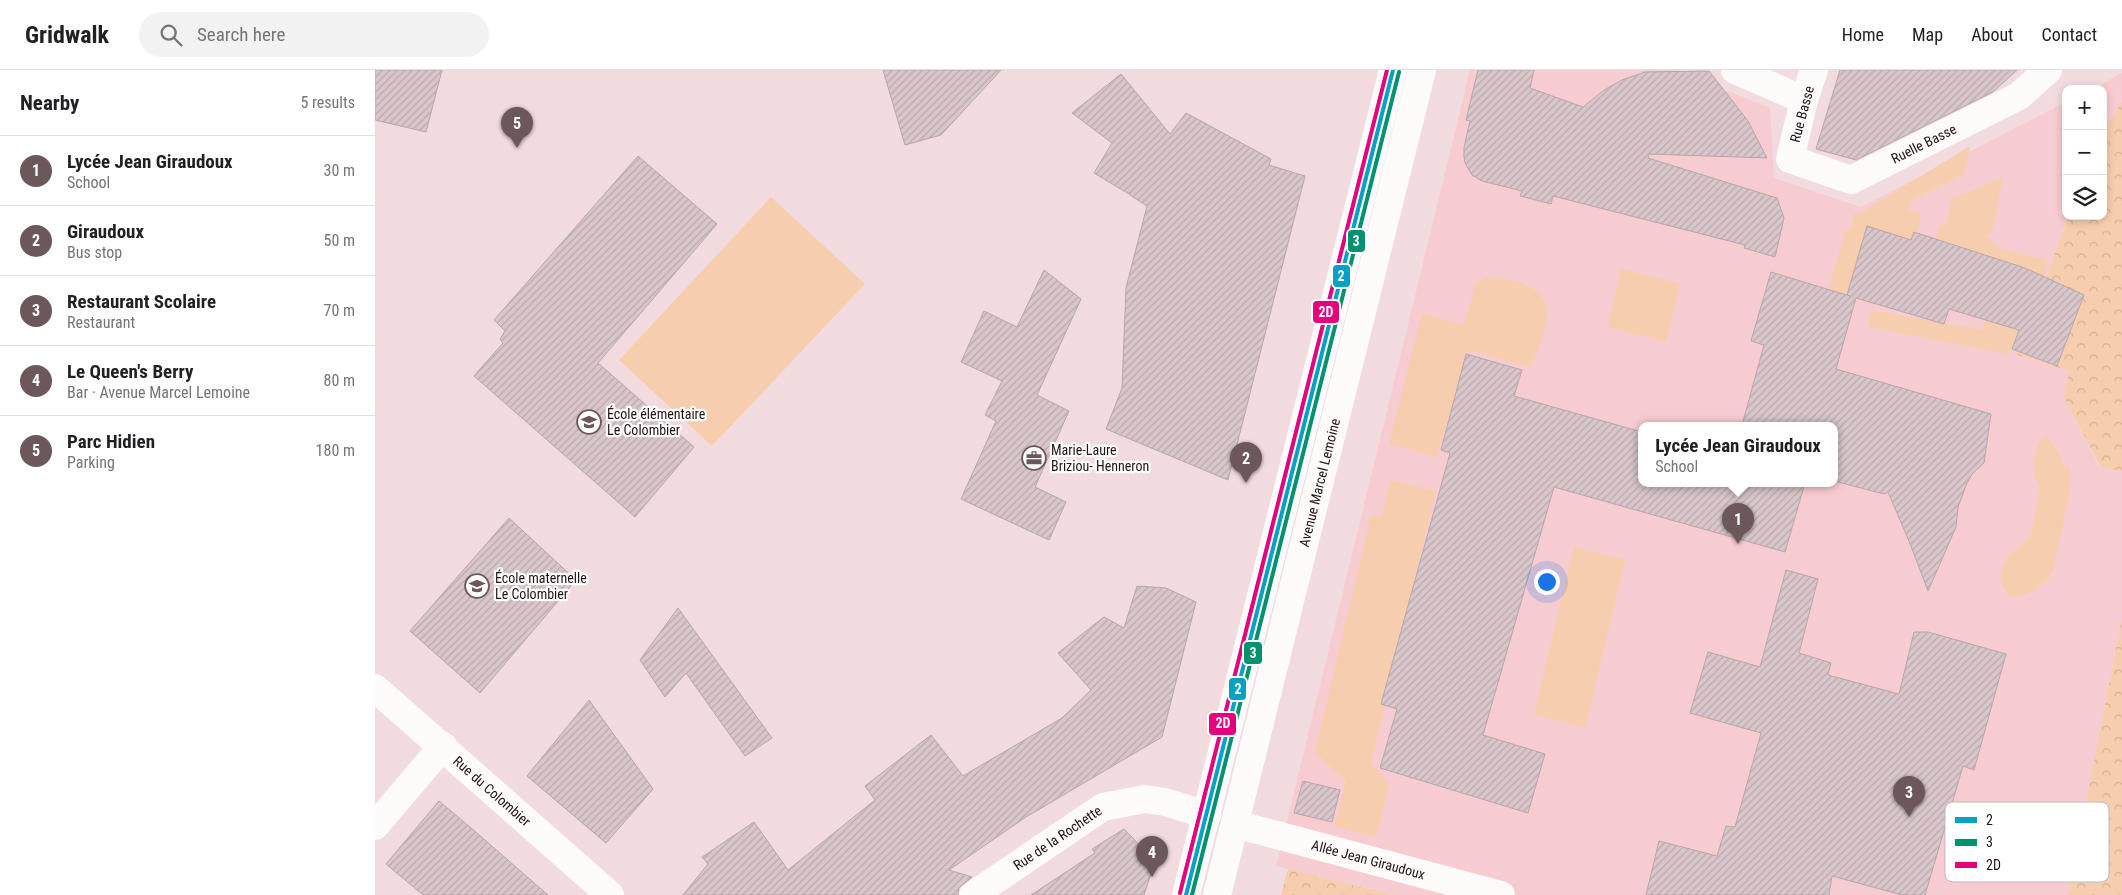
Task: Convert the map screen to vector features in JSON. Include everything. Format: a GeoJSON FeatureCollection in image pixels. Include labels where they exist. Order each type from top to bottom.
{"type":"FeatureCollection","features":[{"type":"Feature","properties":{"kind":"main road"},"geometry":{"type":"LineString","coordinates":[[1186,895],[1393,70]]}},
{"type":"Feature","properties":{"kind":"main road","name":"Avenue Marcel Lemoine"},"geometry":{"type":"LineString","coordinates":[[1217,895],[1422,70]]}},
{"type":"Feature","properties":{"kind":"main road"},"geometry":{"type":"LineString","coordinates":[[1735,70],[1804,100]]}},
{"type":"Feature","properties":{"kind":"main road","name":"Rue Basse"},"geometry":{"type":"LineString","coordinates":[[1790,159],[1804,100],[1814,70]]}},
{"type":"Feature","properties":{"kind":"main road","name":"Ruelle Basse"},"geometry":{"type":"LineString","coordinates":[[1790,159],[1851,180],[2019,96],[2048,70]]}},
{"type":"Feature","properties":{"kind":"main road","name":"Rue du Colombier"},"geometry":{"type":"LineString","coordinates":[[375,688],[610,895]]}},
{"type":"Feature","properties":{"kind":"main road"},"geometry":{"type":"LineString","coordinates":[[375,826],[443,746]]}},
{"type":"Feature","properties":{"kind":"main road","name":"Rue de la Rochette"},"geometry":{"type":"LineString","coordinates":[[973,895],[1103,807],[1145,798],[1207,815]]}},
{"type":"Feature","properties":{"kind":"main road","name":"Allée Jean Giraudoux"},"geometry":{"type":"LineString","coordinates":[[1235,824],[1501,895]]}},
{"type":"Feature","properties":{"kind":"shaded area"},"geometry":{"type":"Polygon","coordinates":[[[1470,70],[1676,70],[1770,108],[1774,178],[1861,207],[2062,104],[2062,220],[2068,220],[2017,355],[2070,371],[2064,397],[2099,466],[2122,472],[2122,617],[2086,802],[1945,802],[1945,882],[2071,882],[2068,895],[1393,895],[1276,866],[1470,70]]]}},
{"type":"Feature","properties":{"kind":"shaded area"},"geometry":{"type":"Polygon","coordinates":[[[2122,73],[2122,101],[2107,128],[2107,85],[2100,85],[2122,73]]]}},
{"type":"Feature","properties":{"kind":"green space"},"geometry":{"type":"Polygon","coordinates":[[[2122,101],[2122,472],[2100,466],[2064,397],[2069,371],[2017,355],[2068,220],[2107,220],[2107,128],[2122,101]]]}},
{"type":"Feature","properties":{"kind":"green space"},"geometry":{"type":"Polygon","coordinates":[[[1970,146],[1964,175],[1909,202],[1908,210],[1921,212],[1915,245],[1853,296],[1828,292],[1845,232],[1852,226],[1854,213],[1859,214],[1970,146]]]}},
{"type":"Feature","properties":{"kind":"green space"},"geometry":{"type":"Polygon","coordinates":[[[2003,178],[1992,233],[1985,236],[2000,249],[2048,260],[2043,278],[2037,278],[2009,354],[1868,327],[1871,310],[1982,330],[2002,270],[1935,249],[1938,227],[1947,222],[1951,199],[2003,178]]]}},
{"type":"Feature","properties":{"kind":"green space"},"geometry":{"type":"Polygon","coordinates":[[[771,197],[865,284],[712,446],[619,360],[771,197]]]}},
{"type":"Feature","properties":{"kind":"green space"},"geometry":{"type":"Polygon","coordinates":[[[1621,269],[1680,284],[1666,342],[1608,327],[1621,269]]]}},
{"type":"Feature","properties":{"kind":"green space"},"geometry":{"type":"Polygon","coordinates":[[[1486,278],[1505,279],[1525,284],[1534,289],[1546,304],[1547,314],[1542,341],[1531,367],[1469,350],[1437,457],[1389,444],[1422,313],[1464,325],[1476,282],[1486,278]]]}},
{"type":"Feature","properties":{"kind":"green space"},"geometry":{"type":"Polygon","coordinates":[[[2046,436],[2058,451],[2063,465],[2070,468],[2070,489],[2054,567],[2047,580],[2037,589],[2024,595],[2010,597],[2001,582],[2002,569],[2008,556],[2028,539],[2032,532],[2040,486],[2035,477],[2034,462],[2038,445],[2043,437],[2046,436]]]}},
{"type":"Feature","properties":{"kind":"green space"},"geometry":{"type":"Polygon","coordinates":[[[1391,480],[1436,491],[1371,763],[1389,784],[1376,837],[1335,827],[1346,781],[1315,752],[1371,516],[1381,517],[1391,480]]]}},
{"type":"Feature","properties":{"kind":"green space"},"geometry":{"type":"Polygon","coordinates":[[[1574,547],[1625,560],[1585,728],[1534,714],[1574,547]]]}},
{"type":"Feature","properties":{"kind":"green space"},"geometry":{"type":"Polygon","coordinates":[[[2122,617],[2122,895],[2068,895],[2071,882],[2109,882],[2109,802],[2086,802],[2122,617]]]}},
{"type":"Feature","properties":{"kind":"green space"},"geometry":{"type":"Polygon","coordinates":[[[1288,869],[1393,895],[1281,895],[1288,869]]]}},
{"type":"Feature","properties":{"kind":"building"},"geometry":{"type":"Polygon","coordinates":[[[375,70],[442,70],[426,132],[375,120],[375,70]]]}},
{"type":"Feature","properties":{"kind":"building"},"geometry":{"type":"Polygon","coordinates":[[[883,70],[1001,70],[941,135],[905,145],[883,70]]]}},
{"type":"Feature","properties":{"kind":"building"},"geometry":{"type":"Polygon","coordinates":[[[1478,70],[1534,70],[1530,88],[1583,107],[1604,90],[1622,80],[1645,72],[1709,71],[1748,121],[1767,158],[1649,154],[1648,158],[1777,198],[1784,218],[1775,257],[1744,248],[1745,245],[1553,196],[1551,204],[1520,196],[1522,191],[1482,181],[1472,175],[1465,163],[1464,147],[1470,121],[1466,120],[1478,70]]]}},
{"type":"Feature","properties":{"kind":"building"},"geometry":{"type":"Polygon","coordinates":[[[1840,70],[2017,70],[1993,92],[1856,160],[1816,149],[1840,70]]]}},
{"type":"Feature","properties":{"kind":"building"},"geometry":{"type":"Polygon","coordinates":[[[1121,74],[1170,134],[1186,113],[1271,159],[1269,165],[1305,176],[1228,480],[1106,429],[1122,388],[1126,288],[1147,206],[1130,195],[1130,192],[1129,194],[1094,173],[1112,143],[1072,113],[1121,74]]]}},
{"type":"Feature","properties":{"kind":"building"},"geometry":{"type":"Polygon","coordinates":[[[638,156],[717,224],[598,363],[694,447],[635,517],[474,376],[503,343],[500,339],[505,331],[494,320],[638,156]]]}},
{"type":"Feature","properties":{"kind":"building"},"geometry":{"type":"Polygon","coordinates":[[[1867,226],[1911,240],[1914,232],[2025,268],[2084,295],[2057,366],[2012,349],[2019,330],[1949,309],[1944,324],[1856,298],[1836,369],[1991,414],[1984,463],[1972,474],[1967,483],[1958,507],[1956,527],[1928,591],[1888,492],[1884,494],[1838,482],[1838,422],[1743,422],[1764,345],[1751,341],[1771,272],[1850,296],[1847,295],[1867,226]]]}},
{"type":"Feature","properties":{"kind":"building"},"geometry":{"type":"Polygon","coordinates":[[[1044,270],[1081,299],[1037,395],[1069,411],[1035,487],[1066,502],[1049,540],[961,499],[996,421],[985,415],[1002,381],[961,362],[984,311],[1017,327],[1044,270]]]}},
{"type":"Feature","properties":{"kind":"building"},"geometry":{"type":"Polygon","coordinates":[[[1466,354],[1522,370],[1514,396],[1638,431],[1638,487],[1804,487],[1785,552],[1554,487],[1483,735],[1545,754],[1528,813],[1380,768],[1397,709],[1381,704],[1450,453],[1441,450],[1466,354]]]}},
{"type":"Feature","properties":{"kind":"building"},"geometry":{"type":"Polygon","coordinates":[[[509,518],[576,580],[480,693],[410,631],[509,518]]]}},
{"type":"Feature","properties":{"kind":"building"},"geometry":{"type":"Polygon","coordinates":[[[1786,570],[1818,579],[1799,653],[1831,663],[1828,675],[1899,694],[1914,632],[1928,632],[2006,654],[1974,770],[1963,766],[1952,802],[1945,802],[1945,827],[1925,895],[1902,895],[1832,876],[1829,895],[1646,895],[1659,841],[1717,856],[1726,826],[1735,827],[1761,733],[1690,713],[1708,652],[1760,667],[1786,570]]]}},
{"type":"Feature","properties":{"kind":"building"},"geometry":{"type":"Polygon","coordinates":[[[1137,586],[1166,588],[1196,602],[1162,737],[1026,817],[949,870],[972,877],[959,888],[958,895],[683,895],[708,864],[702,857],[754,822],[788,870],[875,800],[865,786],[931,735],[963,776],[1062,718],[1091,690],[1058,653],[1104,617],[1124,628],[1137,586]]]}},
{"type":"Feature","properties":{"kind":"building"},"geometry":{"type":"Polygon","coordinates":[[[678,608],[772,738],[745,756],[686,673],[665,697],[640,660],[678,608]]]}},
{"type":"Feature","properties":{"kind":"building"},"geometry":{"type":"Polygon","coordinates":[[[589,700],[653,789],[606,843],[527,776],[589,700]]]}},
{"type":"Feature","properties":{"kind":"building"},"geometry":{"type":"Polygon","coordinates":[[[1303,781],[1340,790],[1332,822],[1294,813],[1303,781]]]}},
{"type":"Feature","properties":{"kind":"building"},"geometry":{"type":"Polygon","coordinates":[[[439,801],[548,895],[423,895],[386,864],[439,801]]]}},
{"type":"Feature","properties":{"kind":"building"},"geometry":{"type":"Polygon","coordinates":[[[1124,829],[1155,861],[1144,895],[1031,895],[1095,853],[1092,849],[1124,829]]]}},
{"type":"Feature","properties":{"kind":"transit line","name":"2D"},"geometry":{"type":"LineString","coordinates":[[1180,893],[1387,70]]}},
{"type":"Feature","properties":{"kind":"transit line","name":"2"},"geometry":{"type":"LineString","coordinates":[[1186,895],[1393,70]]}},
{"type":"Feature","properties":{"kind":"transit line","name":"3"},"geometry":{"type":"LineString","coordinates":[[1192,895],[1399,72]]}},
{"type":"Feature","properties":{"kind":"place","name":"Parc Hidien"},"geometry":{"type":"Point","coordinates":[517,148]}},
{"type":"Feature","properties":{"kind":"place","name":"École élémentaire Le Colombier"},"geometry":{"type":"Point","coordinates":[589,422]}},
{"type":"Feature","properties":{"kind":"place","name":"Marie-Laure Briziou- Henneron"},"geometry":{"type":"Point","coordinates":[1034,458]}},
{"type":"Feature","properties":{"kind":"place","name":"Giraudoux"},"geometry":{"type":"Point","coordinates":[1246,483]}},
{"type":"Feature","properties":{"kind":"place","name":"Lycée Jean Giraudoux"},"geometry":{"type":"Point","coordinates":[1738,544]}},
{"type":"Feature","properties":{"kind":"place","name":"École maternelle Le Colombier"},"geometry":{"type":"Point","coordinates":[477,586]}},
{"type":"Feature","properties":{"kind":"place","name":"Restaurant Scolaire"},"geometry":{"type":"Point","coordinates":[1909,817]}},
{"type":"Feature","properties":{"kind":"place","name":"Le Queen's Berry"},"geometry":{"type":"Point","coordinates":[1152,877]}}]}
